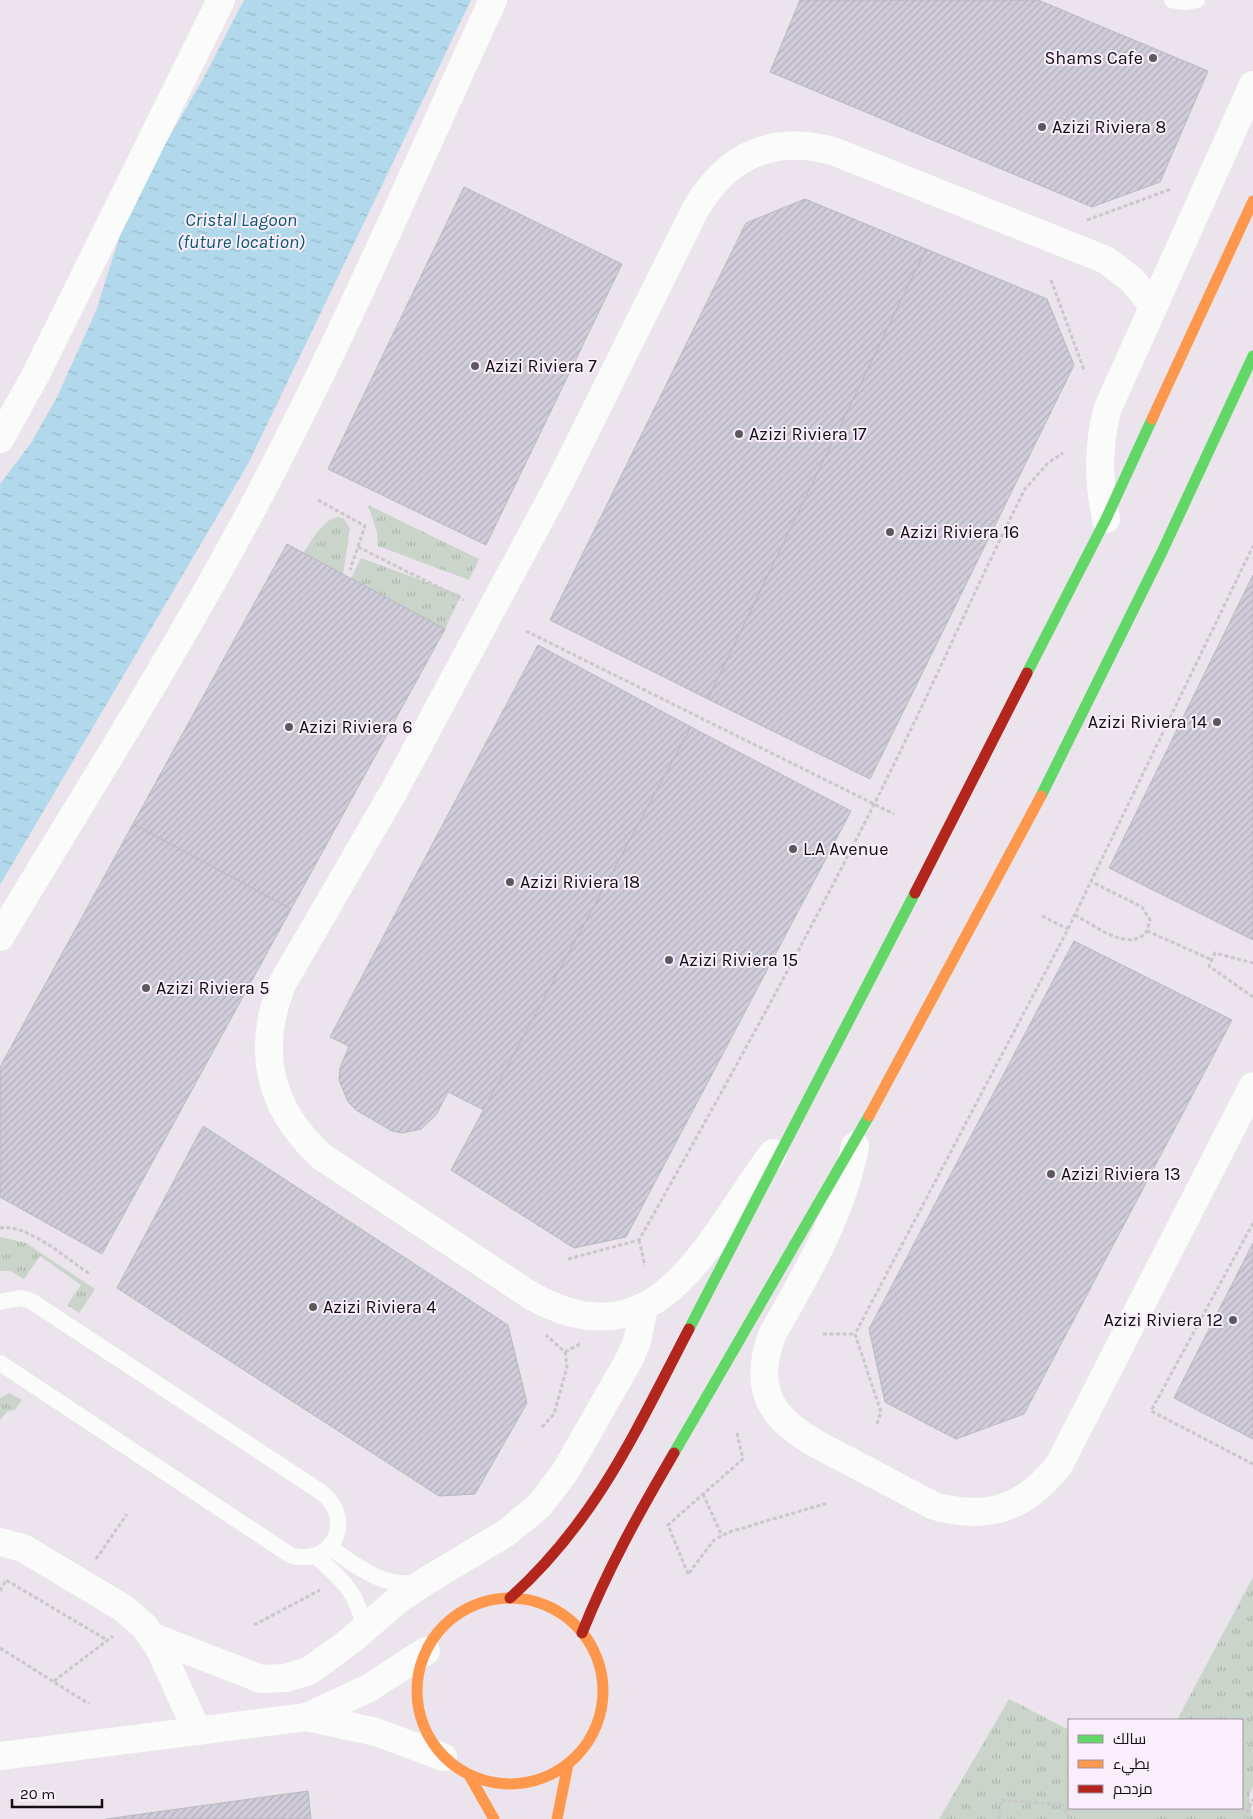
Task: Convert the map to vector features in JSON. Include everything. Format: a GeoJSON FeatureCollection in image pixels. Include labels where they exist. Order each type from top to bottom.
{"type":"FeatureCollection","features":[{"type":"Feature","properties":{"kind":"street"},"geometry":{"type":"LineString","coordinates":[[0,439],[66,314],[122,197],[221,0]]}},
{"type":"Feature","properties":{"kind":"street"},"geometry":{"type":"LineString","coordinates":[[0,937],[161,672],[245,523],[322,370],[494,0]]}},
{"type":"Feature","properties":{"kind":"street"},"geometry":{"type":"LineString","coordinates":[[1106,519],[1099,476],[1102,432],[1114,390],[1253,85]]}},
{"type":"Feature","properties":{"kind":"street"},"geometry":{"type":"LineString","coordinates":[[797,1123],[752,1181],[695,1265],[675,1286],[644,1307],[603,1316],[564,1312],[546,1305],[321,1156],[301,1136],[282,1107],[270,1067],[270,1025],[282,984],[394,791],[561,480],[695,210],[705,192],[734,163],[752,153],[772,147],[793,144],[814,146],[833,151],[1106,260],[1132,280],[1153,306]]}},
{"type":"Feature","properties":{"kind":"street"},"geometry":{"type":"LineString","coordinates":[[510,1598],[541,1572],[568,1542],[592,1509],[797,1123],[1106,519],[1253,201]]}},
{"type":"Feature","properties":{"kind":"street"},"geometry":{"type":"LineString","coordinates":[[582,1633],[596,1598],[629,1531],[857,1136],[1043,788],[1244,393],[1253,356]]}},
{"type":"Feature","properties":{"kind":"street"},"geometry":{"type":"LineString","coordinates":[[857,1136],[849,1173],[832,1223],[772,1335],[767,1349],[764,1372],[768,1394],[776,1411],[796,1433],[934,1506],[974,1513],[1014,1504],[1032,1494],[1060,1464],[1253,1086]]}},
{"type":"Feature","properties":{"kind":"street"},"geometry":{"type":"LineString","coordinates":[[153,1637],[249,1676],[273,1680],[298,1676],[309,1671],[426,1581],[524,1520],[553,1490],[630,1358],[637,1341],[644,1307]]}},
{"type":"Feature","properties":{"kind":"street"},"geometry":{"type":"LineString","coordinates":[[0,1542],[23,1548],[134,1616],[153,1637],[197,1731]]}},
{"type":"Feature","properties":{"kind":"street"},"geometry":{"type":"LineString","coordinates":[[307,1717],[376,1732],[443,1757],[469,1775],[489,1782],[509,1785],[537,1780],[550,1775],[568,1764],[582,1749],[594,1732],[600,1712],[603,1692],[600,1671],[594,1651],[582,1633],[568,1618],[531,1600],[510,1598],[489,1600],[464,1611],[437,1633],[426,1651],[420,1669],[417,1688],[418,1706],[423,1725],[431,1742],[443,1757]]}},
{"type":"Feature","properties":{"kind":"street"},"geometry":{"type":"LineString","coordinates":[[0,1756],[307,1717],[369,1688],[426,1651]]}},
{"type":"Feature","properties":{"kind":"street"},"geometry":{"type":"LineString","coordinates":[[557,1819],[568,1764]]}},
{"type":"Feature","properties":{"kind":"street"},"geometry":{"type":"LineString","coordinates":[[469,1775],[494,1819]]}},
{"type":"Feature","properties":{"kind":"lane"},"geometry":{"type":"LineString","coordinates":[[1172,0],[1184,2],[1197,0]]}},
{"type":"Feature","properties":{"kind":"lane"},"geometry":{"type":"LineString","coordinates":[[0,1302],[21,1298],[31,1301],[325,1495],[335,1508],[339,1518],[335,1539],[322,1551],[299,1558],[282,1551],[0,1363]]}},
{"type":"Feature","properties":{"kind":"lane"},"geometry":{"type":"LineString","coordinates":[[322,1551],[358,1603],[363,1629]]}},
{"type":"Feature","properties":{"kind":"lane"},"geometry":{"type":"LineString","coordinates":[[322,1551],[381,1579],[403,1583],[426,1581]]}},
{"type":"Feature","properties":{"kind":"path"},"geometry":{"type":"LineString","coordinates":[[1084,221],[1171,189]]}},
{"type":"Feature","properties":{"kind":"path"},"geometry":{"type":"LineString","coordinates":[[1051,280],[1084,370]]}},
{"type":"Feature","properties":{"kind":"path"},"geometry":{"type":"LineString","coordinates":[[646,1266],[639,1240],[772,999],[874,803],[1025,489],[1048,463],[1063,453]]}},
{"type":"Feature","properties":{"kind":"path"},"geometry":{"type":"LineString","coordinates":[[318,500],[365,526],[350,570]]}},
{"type":"Feature","properties":{"kind":"path"},"geometry":{"type":"LineString","coordinates":[[877,1424],[881,1412],[855,1334],[1075,916],[1253,546]]}},
{"type":"Feature","properties":{"kind":"path"},"geometry":{"type":"LineString","coordinates":[[358,547],[469,602]]}},
{"type":"Feature","properties":{"kind":"path"},"geometry":{"type":"LineString","coordinates":[[526,631],[894,814]]}},
{"type":"Feature","properties":{"kind":"path"},"geometry":{"type":"LineString","coordinates":[[1075,916],[1124,940],[1135,941],[1147,931],[1150,920],[1142,907],[1092,882]]}},
{"type":"Feature","properties":{"kind":"path"},"geometry":{"type":"LineString","coordinates":[[1042,916],[1068,929]]}},
{"type":"Feature","properties":{"kind":"path"},"geometry":{"type":"LineString","coordinates":[[1147,931],[1212,960]]}},
{"type":"Feature","properties":{"kind":"path"},"geometry":{"type":"LineString","coordinates":[[1253,963],[1215,954],[1209,966],[1253,997]]}},
{"type":"Feature","properties":{"kind":"path"},"geometry":{"type":"LineString","coordinates":[[1253,1223],[1151,1411],[1253,1464]]}},
{"type":"Feature","properties":{"kind":"path"},"geometry":{"type":"LineString","coordinates":[[0,1228],[10,1226],[24,1230],[90,1274]]}},
{"type":"Feature","properties":{"kind":"path"},"geometry":{"type":"LineString","coordinates":[[568,1258],[639,1240]]}},
{"type":"Feature","properties":{"kind":"path"},"geometry":{"type":"LineString","coordinates":[[542,1426],[554,1414],[567,1359],[560,1346],[543,1333]]}},
{"type":"Feature","properties":{"kind":"path"},"geometry":{"type":"LineString","coordinates":[[823,1334],[855,1334]]}},
{"type":"Feature","properties":{"kind":"path"},"geometry":{"type":"LineString","coordinates":[[737,1433],[743,1458],[668,1525],[688,1574],[708,1546],[722,1536],[828,1503]]}},
{"type":"Feature","properties":{"kind":"path"},"geometry":{"type":"LineString","coordinates":[[703,1494],[722,1536]]}},
{"type":"Feature","properties":{"kind":"path"},"geometry":{"type":"LineString","coordinates":[[92,1565],[127,1514]]}},
{"type":"Feature","properties":{"kind":"path"},"geometry":{"type":"LineString","coordinates":[[254,1624],[340,1579]]}},
{"type":"Feature","properties":{"kind":"path"},"geometry":{"type":"LineString","coordinates":[[0,1591],[6,1580],[107,1640]]}},
{"type":"Feature","properties":{"kind":"path"},"geometry":{"type":"LineString","coordinates":[[54,1681],[117,1632]]}},
{"type":"Feature","properties":{"kind":"path"},"geometry":{"type":"LineString","coordinates":[[0,1648],[89,1704]]}},
{"type":"Feature","properties":{"kind":"path"},"geometry":{"type":"LineString","coordinates":[[1244,1819],[1253,1799]]}},
{"type":"Feature","properties":{"kind":"path"},"geometry":{"type":"LineString","coordinates":[[999,1819],[1001,1800],[1062,1805],[1070,1819]]}},
{"type":"Feature","properties":{"kind":"green space"},"geometry":{"type":"Polygon","coordinates":[[[368,505],[479,559],[469,580],[378,546],[377,532],[368,505]]]}},
{"type":"Feature","properties":{"kind":"green space"},"geometry":{"type":"Polygon","coordinates":[[[339,517],[344,519],[350,528],[343,575],[303,553],[328,521],[339,517]]]}},
{"type":"Feature","properties":{"kind":"green space"},"geometry":{"type":"Polygon","coordinates":[[[361,558],[461,595],[445,629],[351,578],[361,558]]]}},
{"type":"Feature","properties":{"kind":"green space"},"geometry":{"type":"Polygon","coordinates":[[[0,1237],[26,1243],[95,1289],[79,1313],[67,1305],[81,1285],[40,1256],[24,1279],[10,1271],[0,1271],[0,1237]]]}},
{"type":"Feature","properties":{"kind":"green space"},"geometry":{"type":"Polygon","coordinates":[[[9,1393],[22,1400],[15,1410],[8,1411],[0,1420],[0,1398],[9,1393]]]}},
{"type":"Feature","properties":{"kind":"green space"},"geometry":{"type":"Polygon","coordinates":[[[1253,1577],[1253,1786],[1249,1796],[1253,1819],[939,1819],[1009,1699],[1068,1729],[1068,1809],[1243,1809],[1243,1719],[1178,1719],[1253,1577]]]}},
{"type":"Feature","properties":{"kind":"green space"},"geometry":{"type":"Polygon","coordinates":[[[1088,1809],[1144,1809],[1158,1813],[1156,1819],[1086,1819],[1088,1809]]]}},
{"type":"Feature","properties":{"kind":"water","name":"Cristal Lagoon (future location)"},"geometry":{"type":"Polygon","coordinates":[[[244,0],[471,0],[248,464],[0,885],[0,484],[31,443],[57,397],[96,311],[122,229],[145,178],[202,81],[244,0]]]}},
{"type":"Feature","properties":{"kind":"building","name":"Azizi Riviera 8"},"geometry":{"type":"Polygon","coordinates":[[[800,0],[1038,0],[1208,71],[1160,182],[1092,207],[770,72],[800,0]]]}},
{"type":"Feature","properties":{"kind":"building","name":"Azizi Riviera 7"},"geometry":{"type":"Polygon","coordinates":[[[464,187],[622,264],[486,545],[328,469],[464,187]]]}},
{"type":"Feature","properties":{"kind":"building","name":"Azizi Riviera 17"},"geometry":{"type":"Polygon","coordinates":[[[805,199],[926,249],[708,699],[550,620],[746,223],[805,199]]]}},
{"type":"Feature","properties":{"kind":"building","name":"Azizi Riviera 16"},"geometry":{"type":"Polygon","coordinates":[[[926,249],[1047,299],[1074,365],[870,779],[708,699],[926,249]]]}},
{"type":"Feature","properties":{"kind":"building","name":"Azizi Riviera 6"},"geometry":{"type":"Polygon","coordinates":[[[287,544],[445,629],[291,909],[133,824],[287,544]]]}},
{"type":"Feature","properties":{"kind":"building","name":"Azizi Riviera 14"},"geometry":{"type":"Polygon","coordinates":[[[1253,575],[1253,940],[1109,868],[1253,575]]]}},
{"type":"Feature","properties":{"kind":"building","name":"Azizi Riviera 18"},"geometry":{"type":"Polygon","coordinates":[[[538,645],[691,727],[484,1110],[448,1092],[436,1115],[421,1129],[402,1133],[392,1131],[356,1110],[348,1102],[339,1080],[340,1068],[349,1046],[330,1037],[538,645]]]}},
{"type":"Feature","properties":{"kind":"building","name":"Azizi Riviera 15"},"geometry":{"type":"Polygon","coordinates":[[[691,727],[851,811],[626,1237],[574,1248],[451,1170],[691,727]]]}},
{"type":"Feature","properties":{"kind":"building","name":"Azizi Riviera 5"},"geometry":{"type":"Polygon","coordinates":[[[133,824],[291,909],[102,1254],[0,1197],[0,1067],[133,824]]]}},
{"type":"Feature","properties":{"kind":"building","name":"Azizi Riviera 13"},"geometry":{"type":"Polygon","coordinates":[[[1074,941],[1232,1020],[1024,1414],[956,1439],[885,1402],[869,1329],[1074,941]]]}},
{"type":"Feature","properties":{"kind":"building","name":"Azizi Riviera 4"},"geometry":{"type":"Polygon","coordinates":[[[203,1126],[508,1325],[527,1403],[475,1494],[439,1496],[117,1288],[203,1126]]]}},
{"type":"Feature","properties":{"kind":"building","name":"Azizi Riviera 12"},"geometry":{"type":"Polygon","coordinates":[[[1253,1243],[1253,1439],[1174,1398],[1253,1243]]]}},
{"type":"Feature","properties":{"kind":"building"},"geometry":{"type":"Polygon","coordinates":[[[308,1791],[311,1819],[106,1819],[308,1791]]]}},
{"type":"Feature","properties":{"kind":"traffic: fast"},"geometry":{"type":"LineString","coordinates":[[1041,796],[1161,554],[1253,356]]}},
{"type":"Feature","properties":{"kind":"traffic: fast"},"geometry":{"type":"LineString","coordinates":[[1027,673],[1106,519],[1152,419]]}},
{"type":"Feature","properties":{"kind":"traffic: fast"},"geometry":{"type":"LineString","coordinates":[[689,1329],[915,893]]}},
{"type":"Feature","properties":{"kind":"traffic: fast"},"geometry":{"type":"LineString","coordinates":[[674,1453],[869,1116]]}},
{"type":"Feature","properties":{"kind":"traffic: slow"},"geometry":{"type":"LineString","coordinates":[[1152,419],[1253,201]]}},
{"type":"Feature","properties":{"kind":"traffic: slow"},"geometry":{"type":"LineString","coordinates":[[869,1116],[1041,796]]}},
{"type":"Feature","properties":{"kind":"traffic: slow"},"geometry":{"type":"LineString","coordinates":[[510,1598],[528,1600],[545,1605],[562,1614],[576,1625],[587,1639],[596,1656],[601,1673],[603,1691],[601,1709],[596,1726],[587,1743],[576,1757],[562,1768],[545,1777],[528,1782],[510,1784],[492,1782],[475,1777],[458,1768],[444,1757],[433,1743],[424,1726],[419,1709],[417,1691],[419,1673],[424,1656],[433,1639],[444,1625],[458,1614],[475,1605],[492,1600],[510,1598]]}},
{"type":"Feature","properties":{"kind":"traffic: slow"},"geometry":{"type":"LineString","coordinates":[[557,1819],[568,1764]]}},
{"type":"Feature","properties":{"kind":"traffic: slow"},"geometry":{"type":"LineString","coordinates":[[469,1775],[494,1819]]}},
{"type":"Feature","properties":{"kind":"traffic: jam"},"geometry":{"type":"LineString","coordinates":[[915,893],[1027,673]]}},
{"type":"Feature","properties":{"kind":"traffic: jam"},"geometry":{"type":"LineString","coordinates":[[510,1598],[540,1568],[591,1505],[632,1438],[689,1329]]}},
{"type":"Feature","properties":{"kind":"traffic: jam"},"geometry":{"type":"LineString","coordinates":[[582,1633],[602,1586],[674,1453]]}},
{"type":"Feature","properties":{"kind":"place","name":"Shams Cafe"},"geometry":{"type":"Point","coordinates":[1153,58]}},
{"type":"Feature","properties":{"kind":"place","name":"Azizi Riviera 8"},"geometry":{"type":"Point","coordinates":[1042,127]}},
{"type":"Feature","properties":{"kind":"place","name":"Azizi Riviera 7"},"geometry":{"type":"Point","coordinates":[475,366]}},
{"type":"Feature","properties":{"kind":"place","name":"Azizi Riviera 17"},"geometry":{"type":"Point","coordinates":[739,434]}},
{"type":"Feature","properties":{"kind":"place","name":"Azizi Riviera 16"},"geometry":{"type":"Point","coordinates":[890,532]}},
{"type":"Feature","properties":{"kind":"place","name":"Azizi Riviera 14"},"geometry":{"type":"Point","coordinates":[1217,722]}},
{"type":"Feature","properties":{"kind":"place","name":"Azizi Riviera 6"},"geometry":{"type":"Point","coordinates":[289,727]}},
{"type":"Feature","properties":{"kind":"place","name":"L.A Avenue"},"geometry":{"type":"Point","coordinates":[793,849]}},
{"type":"Feature","properties":{"kind":"place","name":"Azizi Riviera 18"},"geometry":{"type":"Point","coordinates":[510,882]}},
{"type":"Feature","properties":{"kind":"place","name":"Azizi Riviera 15"},"geometry":{"type":"Point","coordinates":[669,960]}},
{"type":"Feature","properties":{"kind":"place","name":"Azizi Riviera 5"},"geometry":{"type":"Point","coordinates":[146,988]}},
{"type":"Feature","properties":{"kind":"place","name":"Azizi Riviera 13"},"geometry":{"type":"Point","coordinates":[1051,1174]}},
{"type":"Feature","properties":{"kind":"place","name":"Azizi Riviera 4"},"geometry":{"type":"Point","coordinates":[313,1307]}},
{"type":"Feature","properties":{"kind":"place","name":"Azizi Riviera 12"},"geometry":{"type":"Point","coordinates":[1233,1320]}}]}
